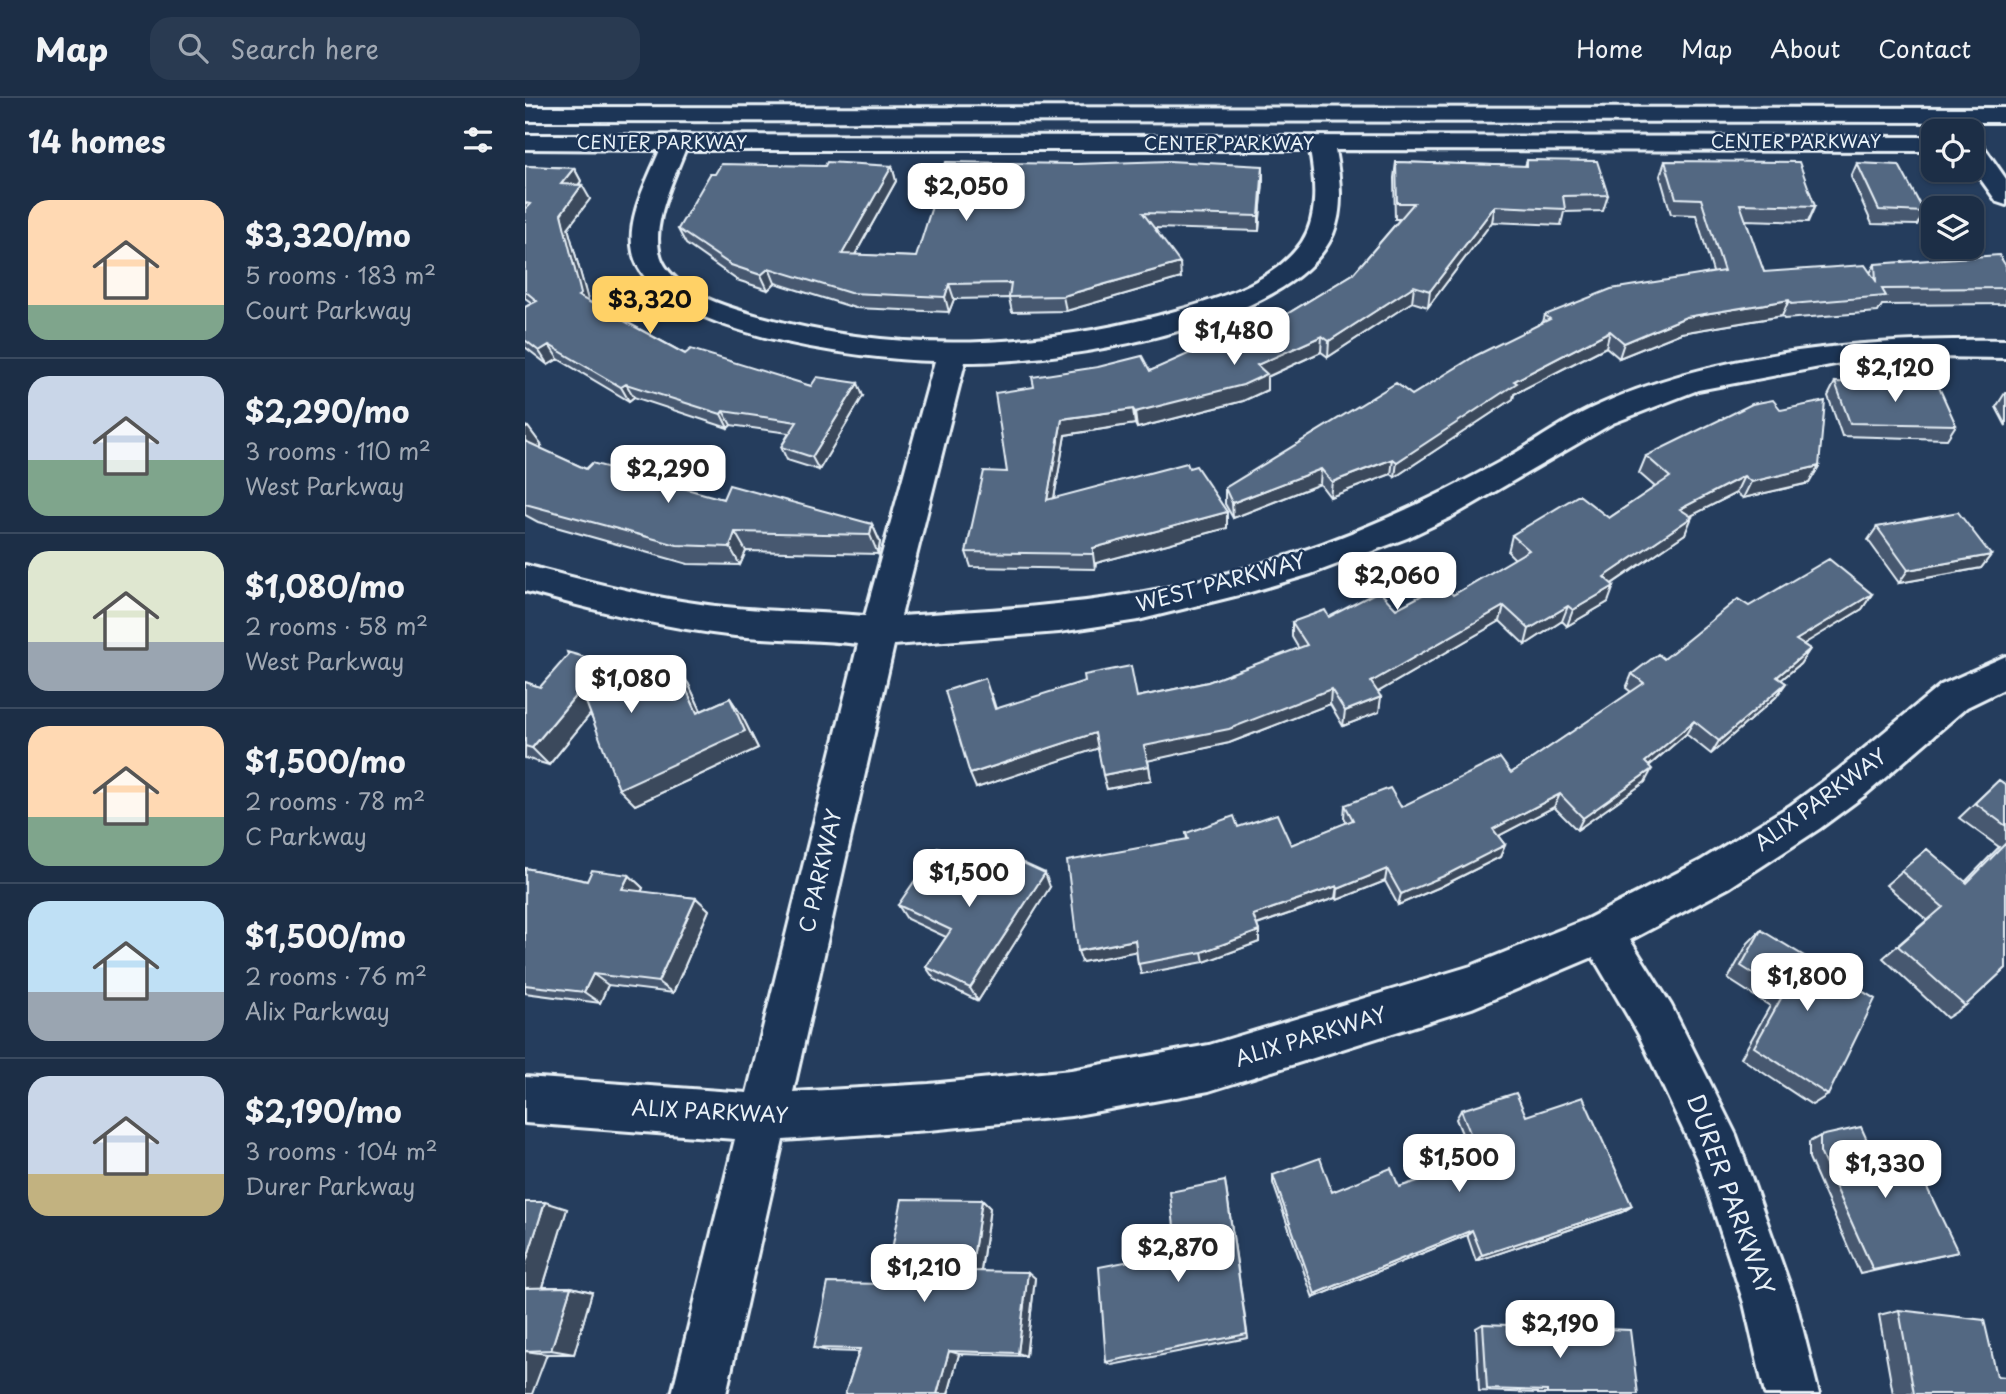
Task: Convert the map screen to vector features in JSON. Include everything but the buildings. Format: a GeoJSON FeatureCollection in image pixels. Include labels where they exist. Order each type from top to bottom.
{"type":"FeatureCollection","features":[{"type":"Feature","properties":{"kind":"street","name":"CENTER PARKWAY"},"geometry":{"type":"LineString","coordinates":[[525,114],[1007,105],[1629,106],[2006,115]]}},
{"type":"Feature","properties":{"kind":"street"},"geometry":{"type":"LineString","coordinates":[[995,145],[1007,105]]}},
{"type":"Feature","properties":{"kind":"street","name":"CENTER PARKWAY"},"geometry":{"type":"LineString","coordinates":[[525,142],[995,145],[1921,144]]}},
{"type":"Feature","properties":{"kind":"street"},"geometry":{"type":"LineString","coordinates":[[675,143],[645,228],[644,246],[649,262],[660,278],[677,292],[724,315],[784,332],[850,345],[953,351],[1009,349],[1107,337],[1177,321],[1257,292],[1300,262],[1314,245],[1323,227],[1327,206],[1321,143]]}},
{"type":"Feature","properties":{"kind":"street"},"geometry":{"type":"LineString","coordinates":[[1984,153],[2006,197]]}},
{"type":"Feature","properties":{"kind":"street","name":"WEST PARKWAY"},"geometry":{"type":"LineString","coordinates":[[525,578],[630,606],[736,622],[809,624],[879,632],[1048,619],[1138,606],[1299,565],[1439,509],[1602,416],[1692,381],[1846,353],[1927,348],[2006,349]]}},
{"type":"Feature","properties":{"kind":"street","name":"C PARKWAY"},"geometry":{"type":"LineString","coordinates":[[699,1394],[879,632],[953,351]]}},
{"type":"Feature","properties":{"kind":"street","name":"ALIX PARKWAY"},"geometry":{"type":"LineString","coordinates":[[525,1100],[763,1118],[929,1108],[1071,1093],[1209,1068],[1472,987],[1602,933],[1715,874],[1805,817],[1851,783],[1954,696],[1983,679],[2006,671]]}},
{"type":"Feature","properties":{"kind":"street","name":"DURER PARKWAY"},"geometry":{"type":"LineString","coordinates":[[1602,933],[1655,1020],[1719,1152],[1770,1303],[1792,1394]]}}]}
